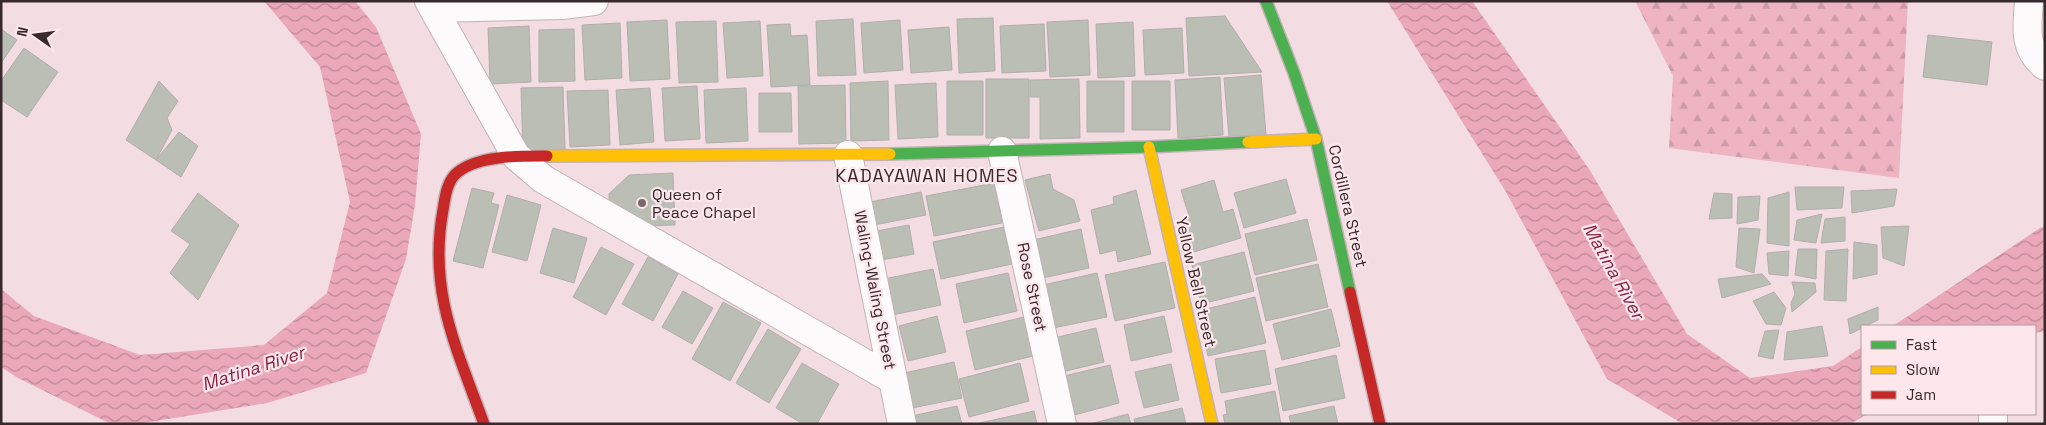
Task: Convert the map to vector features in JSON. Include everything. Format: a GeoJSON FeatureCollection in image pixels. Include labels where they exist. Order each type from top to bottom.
{"type":"FeatureCollection","features":[{"type":"Feature","properties":{"kind":"street"},"geometry":{"type":"LineString","coordinates":[[594,1],[562,5],[431,5],[516,156],[543,180],[892,379]]}},
{"type":"Feature","properties":{"kind":"street","name":"Cordillera Street"},"geometry":{"type":"LineString","coordinates":[[1266,1],[1294,73],[1316,139],[1380,424]]}},
{"type":"Feature","properties":{"kind":"street"},"geometry":{"type":"LineString","coordinates":[[2029,1],[2027,35],[2030,48],[2035,58],[2045,66]]}},
{"type":"Feature","properties":{"kind":"street"},"geometry":{"type":"LineString","coordinates":[[484,424],[451,337],[441,299],[437,249],[441,215],[447,188],[459,170],[474,164],[516,156],[848,156],[1149,147],[1316,139]]}},
{"type":"Feature","properties":{"kind":"street","name":"Yellow Bell Street"},"geometry":{"type":"LineString","coordinates":[[1149,147],[1212,424]]}},
{"type":"Feature","properties":{"kind":"street","name":"Rose Street"},"geometry":{"type":"LineString","coordinates":[[1002,151],[1062,424]]}},
{"type":"Feature","properties":{"kind":"street","name":"Waling-Waling Street"},"geometry":{"type":"LineString","coordinates":[[848,156],[902,424]]}},
{"type":"Feature","properties":{"kind":"green space"},"geometry":{"type":"Polygon","coordinates":[[[1635,1],[1908,1],[1899,178],[1669,148],[1673,76],[1635,1]]]}},
{"type":"Feature","properties":{"kind":"water","name":"Matina River"},"geometry":{"type":"Polygon","coordinates":[[[264,1],[355,1],[376,27],[421,134],[415,205],[406,259],[366,373],[267,403],[137,424],[111,424],[18,378],[1,367],[1,289],[34,316],[140,355],[264,345],[327,293],[350,202],[320,67],[264,1]]]}},
{"type":"Feature","properties":{"kind":"water","name":"Matina River"},"geometry":{"type":"Polygon","coordinates":[[[1387,1],[1472,1],[1589,169],[1687,334],[1750,378],[1833,366],[1861,348],[1861,415],[1865,415],[1850,424],[1683,424],[1607,379],[1506,192],[1387,1]]]}},
{"type":"Feature","properties":{"kind":"water"},"geometry":{"type":"Polygon","coordinates":[[[2045,226],[2045,331],[2036,333],[2036,325],[1894,325],[2045,226]]]}},
{"type":"Feature","properties":{"kind":"building"},"geometry":{"type":"Polygon","coordinates":[[[1225,16],[1262,72],[1189,76],[1186,18],[1225,16]]]}},
{"type":"Feature","properties":{"kind":"building"},"geometry":{"type":"Polygon","coordinates":[[[993,18],[995,71],[959,73],[957,19],[993,18]]]}},
{"type":"Feature","properties":{"kind":"building"},"geometry":{"type":"Polygon","coordinates":[[[853,19],[856,75],[818,76],[816,21],[853,19]]]}},
{"type":"Feature","properties":{"kind":"building"},"geometry":{"type":"Polygon","coordinates":[[[667,20],[670,79],[630,81],[627,22],[667,20]]]}},
{"type":"Feature","properties":{"kind":"building"},"geometry":{"type":"Polygon","coordinates":[[[900,20],[903,70],[864,73],[861,23],[900,20]]]}},
{"type":"Feature","properties":{"kind":"building"},"geometry":{"type":"Polygon","coordinates":[[[1088,20],[1090,75],[1050,77],[1047,22],[1088,20]]]}},
{"type":"Feature","properties":{"kind":"building"},"geometry":{"type":"Polygon","coordinates":[[[716,21],[718,82],[679,83],[676,22],[716,21]]]}},
{"type":"Feature","properties":{"kind":"building"},"geometry":{"type":"Polygon","coordinates":[[[760,21],[763,76],[727,78],[723,23],[760,21]]]}},
{"type":"Feature","properties":{"kind":"building"},"geometry":{"type":"Polygon","coordinates":[[[1133,22],[1135,76],[1098,78],[1096,24],[1133,22]]]}},
{"type":"Feature","properties":{"kind":"building"},"geometry":{"type":"Polygon","coordinates":[[[620,23],[622,78],[585,80],[582,25],[620,23]]]}},
{"type":"Feature","properties":{"kind":"building"},"geometry":{"type":"Polygon","coordinates":[[[790,24],[791,36],[807,35],[810,85],[771,87],[767,25],[790,24]]]}},
{"type":"Feature","properties":{"kind":"building"},"geometry":{"type":"Polygon","coordinates":[[[1044,24],[1046,71],[1002,73],[1000,26],[1044,24]]]}},
{"type":"Feature","properties":{"kind":"building"},"geometry":{"type":"Polygon","coordinates":[[[529,26],[531,82],[490,84],[488,28],[529,26]]]}},
{"type":"Feature","properties":{"kind":"building"},"geometry":{"type":"Polygon","coordinates":[[[949,27],[952,70],[911,73],[908,30],[949,27]]]}},
{"type":"Feature","properties":{"kind":"building"},"geometry":{"type":"Polygon","coordinates":[[[1182,28],[1184,73],[1145,75],[1143,30],[1182,28]]]}},
{"type":"Feature","properties":{"kind":"building"},"geometry":{"type":"Polygon","coordinates":[[[1,29],[17,40],[1,63],[1,29]]]}},
{"type":"Feature","properties":{"kind":"building"},"geometry":{"type":"Polygon","coordinates":[[[574,29],[575,81],[539,82],[539,30],[574,29]]]}},
{"type":"Feature","properties":{"kind":"building"},"geometry":{"type":"Polygon","coordinates":[[[1928,35],[1992,42],[1987,85],[1923,77],[1928,35]]]}},
{"type":"Feature","properties":{"kind":"building"},"geometry":{"type":"Polygon","coordinates":[[[24,48],[58,72],[27,117],[1,100],[1,81],[24,48]]]}},
{"type":"Feature","properties":{"kind":"building"},"geometry":{"type":"Polygon","coordinates":[[[1261,75],[1266,135],[1229,137],[1224,78],[1261,75]]]}},
{"type":"Feature","properties":{"kind":"building"},"geometry":{"type":"Polygon","coordinates":[[[1220,77],[1223,135],[1178,138],[1175,80],[1220,77]]]}},
{"type":"Feature","properties":{"kind":"building"},"geometry":{"type":"Polygon","coordinates":[[[986,79],[1029,79],[1029,138],[986,138],[986,79]]]}},
{"type":"Feature","properties":{"kind":"building"},"geometry":{"type":"Polygon","coordinates":[[[1079,79],[1080,138],[1040,139],[1040,97],[1030,97],[1030,80],[1079,79]]]}},
{"type":"Feature","properties":{"kind":"building"},"geometry":{"type":"Polygon","coordinates":[[[159,81],[178,101],[167,118],[172,130],[156,160],[126,140],[159,81]]]}},
{"type":"Feature","properties":{"kind":"building"},"geometry":{"type":"Polygon","coordinates":[[[888,81],[889,140],[851,141],[850,83],[888,81]]]}},
{"type":"Feature","properties":{"kind":"building"},"geometry":{"type":"Polygon","coordinates":[[[947,81],[983,81],[983,135],[947,135],[947,81]]]}},
{"type":"Feature","properties":{"kind":"building"},"geometry":{"type":"Polygon","coordinates":[[[1087,81],[1124,81],[1124,132],[1087,132],[1087,81]]]}},
{"type":"Feature","properties":{"kind":"building"},"geometry":{"type":"Polygon","coordinates":[[[1132,81],[1170,81],[1170,130],[1132,130],[1132,81]]]}},
{"type":"Feature","properties":{"kind":"building"},"geometry":{"type":"Polygon","coordinates":[[[936,83],[938,137],[898,139],[895,85],[936,83]]]}},
{"type":"Feature","properties":{"kind":"building"},"geometry":{"type":"Polygon","coordinates":[[[845,85],[846,143],[799,144],[798,86],[845,85]]]}},
{"type":"Feature","properties":{"kind":"building"},"geometry":{"type":"Polygon","coordinates":[[[697,86],[700,139],[665,141],[662,88],[697,86]]]}},
{"type":"Feature","properties":{"kind":"building"},"geometry":{"type":"Polygon","coordinates":[[[563,87],[565,149],[523,151],[521,88],[563,87]]]}},
{"type":"Feature","properties":{"kind":"building"},"geometry":{"type":"Polygon","coordinates":[[[650,88],[654,142],[620,145],[616,90],[650,88]]]}},
{"type":"Feature","properties":{"kind":"building"},"geometry":{"type":"Polygon","coordinates":[[[746,88],[748,141],[706,143],[704,90],[746,88]]]}},
{"type":"Feature","properties":{"kind":"building"},"geometry":{"type":"Polygon","coordinates":[[[608,90],[610,145],[570,147],[567,91],[608,90]]]}},
{"type":"Feature","properties":{"kind":"building"},"geometry":{"type":"Polygon","coordinates":[[[759,93],[791,93],[792,132],[759,132],[759,93]]]}},
{"type":"Feature","properties":{"kind":"building"},"geometry":{"type":"Polygon","coordinates":[[[179,132],[198,146],[181,177],[156,160],[179,132]]]}},
{"type":"Feature","properties":{"kind":"building","name":"Queen of Peace Chapel"},"geometry":{"type":"Polygon","coordinates":[[[673,173],[675,225],[635,226],[610,212],[609,194],[629,175],[673,173]]]}},
{"type":"Feature","properties":{"kind":"building"},"geometry":{"type":"Polygon","coordinates":[[[1050,174],[1053,189],[1074,200],[1080,221],[1039,231],[1025,180],[1050,174]]]}},
{"type":"Feature","properties":{"kind":"building"},"geometry":{"type":"Polygon","coordinates":[[[1286,179],[1296,213],[1244,228],[1234,193],[1286,179]]]}},
{"type":"Feature","properties":{"kind":"building"},"geometry":{"type":"Polygon","coordinates":[[[1214,180],[1223,212],[1233,209],[1241,238],[1187,254],[1178,223],[1190,219],[1181,190],[1214,180]]]}},
{"type":"Feature","properties":{"kind":"building"},"geometry":{"type":"Polygon","coordinates":[[[995,183],[1002,223],[934,236],[926,196],[995,183]]]}},
{"type":"Feature","properties":{"kind":"building"},"geometry":{"type":"Polygon","coordinates":[[[1795,187],[1844,187],[1842,208],[1797,210],[1795,187]]]}},
{"type":"Feature","properties":{"kind":"building"},"geometry":{"type":"Polygon","coordinates":[[[472,188],[494,193],[491,203],[499,205],[483,268],[453,261],[472,188]]]}},
{"type":"Feature","properties":{"kind":"building"},"geometry":{"type":"Polygon","coordinates":[[[1897,189],[1894,206],[1852,213],[1851,191],[1897,189]]]}},
{"type":"Feature","properties":{"kind":"building"},"geometry":{"type":"Polygon","coordinates":[[[1136,190],[1151,254],[1118,262],[1116,250],[1100,254],[1091,210],[1114,204],[1113,197],[1136,190]]]}},
{"type":"Feature","properties":{"kind":"building"},"geometry":{"type":"Polygon","coordinates":[[[921,192],[926,215],[874,225],[870,202],[921,192]]]}},
{"type":"Feature","properties":{"kind":"building"},"geometry":{"type":"Polygon","coordinates":[[[1789,192],[1789,246],[1767,243],[1768,198],[1789,192]]]}},
{"type":"Feature","properties":{"kind":"building"},"geometry":{"type":"Polygon","coordinates":[[[198,193],[239,225],[198,300],[170,273],[190,244],[171,231],[198,193]]]}},
{"type":"Feature","properties":{"kind":"building"},"geometry":{"type":"Polygon","coordinates":[[[1714,193],[1732,194],[1732,218],[1709,219],[1714,193]]]}},
{"type":"Feature","properties":{"kind":"building"},"geometry":{"type":"Polygon","coordinates":[[[507,195],[541,205],[527,261],[492,252],[507,195]]]}},
{"type":"Feature","properties":{"kind":"building"},"geometry":{"type":"Polygon","coordinates":[[[1760,196],[1758,220],[1737,224],[1738,197],[1760,196]]]}},
{"type":"Feature","properties":{"kind":"building"},"geometry":{"type":"Polygon","coordinates":[[[1822,214],[1816,243],[1794,240],[1797,220],[1822,214]]]}},
{"type":"Feature","properties":{"kind":"building"},"geometry":{"type":"Polygon","coordinates":[[[1845,217],[1845,241],[1821,243],[1825,219],[1845,217]]]}},
{"type":"Feature","properties":{"kind":"building"},"geometry":{"type":"Polygon","coordinates":[[[1307,219],[1317,260],[1255,275],[1245,234],[1307,219]]]}},
{"type":"Feature","properties":{"kind":"building"},"geometry":{"type":"Polygon","coordinates":[[[909,225],[914,254],[876,261],[871,232],[909,225]]]}},
{"type":"Feature","properties":{"kind":"building"},"geometry":{"type":"Polygon","coordinates":[[[1909,226],[1904,266],[1883,258],[1881,227],[1909,226]]]}},
{"type":"Feature","properties":{"kind":"building"},"geometry":{"type":"Polygon","coordinates":[[[1004,227],[1012,264],[941,279],[933,242],[1004,227]]]}},
{"type":"Feature","properties":{"kind":"building"},"geometry":{"type":"Polygon","coordinates":[[[553,228],[587,238],[574,283],[540,273],[553,228]]]}},
{"type":"Feature","properties":{"kind":"building"},"geometry":{"type":"Polygon","coordinates":[[[1739,228],[1760,229],[1754,273],[1736,267],[1739,228]]]}},
{"type":"Feature","properties":{"kind":"building"},"geometry":{"type":"Polygon","coordinates":[[[1081,229],[1089,268],[1038,279],[1029,241],[1081,229]]]}},
{"type":"Feature","properties":{"kind":"building"},"geometry":{"type":"Polygon","coordinates":[[[1854,242],[1877,245],[1877,274],[1853,279],[1854,242]]]}},
{"type":"Feature","properties":{"kind":"building"},"geometry":{"type":"Polygon","coordinates":[[[601,247],[634,264],[606,315],[573,297],[601,247]]]}},
{"type":"Feature","properties":{"kind":"building"},"geometry":{"type":"Polygon","coordinates":[[[1798,249],[1817,249],[1816,279],[1795,275],[1798,249]]]}},
{"type":"Feature","properties":{"kind":"building"},"geometry":{"type":"Polygon","coordinates":[[[1848,249],[1846,301],[1824,300],[1826,251],[1848,249]]]}},
{"type":"Feature","properties":{"kind":"building"},"geometry":{"type":"Polygon","coordinates":[[[1789,251],[1788,276],[1769,274],[1767,253],[1789,251]]]}},
{"type":"Feature","properties":{"kind":"building"},"geometry":{"type":"Polygon","coordinates":[[[1244,252],[1254,291],[1201,304],[1192,265],[1244,252]]]}},
{"type":"Feature","properties":{"kind":"building"},"geometry":{"type":"Polygon","coordinates":[[[648,257],[678,274],[653,321],[622,304],[648,257]]]}},
{"type":"Feature","properties":{"kind":"building"},"geometry":{"type":"Polygon","coordinates":[[[1165,262],[1175,308],[1115,321],[1105,275],[1165,262]]]}},
{"type":"Feature","properties":{"kind":"building"},"geometry":{"type":"Polygon","coordinates":[[[1318,264],[1328,307],[1266,321],[1256,278],[1318,264]]]}},
{"type":"Feature","properties":{"kind":"building"},"geometry":{"type":"Polygon","coordinates":[[[933,269],[941,305],[892,315],[884,279],[933,269]]]}},
{"type":"Feature","properties":{"kind":"building"},"geometry":{"type":"Polygon","coordinates":[[[1008,273],[1017,311],[964,323],[956,284],[1008,273]]]}},
{"type":"Feature","properties":{"kind":"building"},"geometry":{"type":"Polygon","coordinates":[[[1097,273],[1107,317],[1053,328],[1043,285],[1097,273]]]}},
{"type":"Feature","properties":{"kind":"building"},"geometry":{"type":"Polygon","coordinates":[[[1762,274],[1771,284],[1722,298],[1718,279],[1762,274]]]}},
{"type":"Feature","properties":{"kind":"building"},"geometry":{"type":"Polygon","coordinates":[[[1792,282],[1815,283],[1816,292],[1792,312],[1791,303],[1795,294],[1792,282]]]}},
{"type":"Feature","properties":{"kind":"building"},"geometry":{"type":"Polygon","coordinates":[[[683,291],[713,308],[692,344],[662,327],[683,291]]]}},
{"type":"Feature","properties":{"kind":"building"},"geometry":{"type":"Polygon","coordinates":[[[1774,292],[1786,308],[1781,325],[1766,324],[1753,301],[1774,292]]]}},
{"type":"Feature","properties":{"kind":"building"},"geometry":{"type":"Polygon","coordinates":[[[1255,297],[1266,343],[1208,356],[1198,311],[1255,297]]]}},
{"type":"Feature","properties":{"kind":"building"},"geometry":{"type":"Polygon","coordinates":[[[723,302],[761,323],[730,381],[692,359],[723,302]]]}},
{"type":"Feature","properties":{"kind":"building"},"geometry":{"type":"Polygon","coordinates":[[[1878,307],[1878,320],[1868,325],[1861,325],[1861,328],[1850,334],[1848,319],[1878,307]]]}},
{"type":"Feature","properties":{"kind":"building"},"geometry":{"type":"Polygon","coordinates":[[[1331,309],[1340,346],[1282,360],[1273,324],[1331,309]]]}},
{"type":"Feature","properties":{"kind":"building"},"geometry":{"type":"Polygon","coordinates":[[[937,316],[946,352],[908,361],[899,326],[937,316]]]}},
{"type":"Feature","properties":{"kind":"building"},"geometry":{"type":"Polygon","coordinates":[[[1164,316],[1172,352],[1131,361],[1124,325],[1164,316]]]}},
{"type":"Feature","properties":{"kind":"building"},"geometry":{"type":"Polygon","coordinates":[[[1024,317],[1033,356],[975,370],[966,331],[1024,317]]]}},
{"type":"Feature","properties":{"kind":"building"},"geometry":{"type":"Polygon","coordinates":[[[1822,326],[1828,356],[1784,360],[1787,332],[1822,326]]]}},
{"type":"Feature","properties":{"kind":"building"},"geometry":{"type":"Polygon","coordinates":[[[1096,328],[1104,362],[1062,372],[1054,338],[1096,328]]]}},
{"type":"Feature","properties":{"kind":"building"},"geometry":{"type":"Polygon","coordinates":[[[768,329],[801,349],[769,403],[736,383],[768,329]]]}},
{"type":"Feature","properties":{"kind":"building"},"geometry":{"type":"Polygon","coordinates":[[[1779,330],[1773,359],[1758,356],[1765,331],[1779,330]]]}},
{"type":"Feature","properties":{"kind":"building"},"geometry":{"type":"Polygon","coordinates":[[[1265,350],[1271,384],[1221,393],[1215,359],[1265,350]]]}},
{"type":"Feature","properties":{"kind":"building"},"geometry":{"type":"Polygon","coordinates":[[[1336,355],[1345,398],[1283,411],[1275,369],[1336,355]]]}},
{"type":"Feature","properties":{"kind":"building"},"geometry":{"type":"Polygon","coordinates":[[[954,362],[962,398],[912,408],[904,373],[954,362]]]}},
{"type":"Feature","properties":{"kind":"building"},"geometry":{"type":"Polygon","coordinates":[[[802,363],[839,384],[817,424],[803,424],[776,408],[802,363]]]}},
{"type":"Feature","properties":{"kind":"building"},"geometry":{"type":"Polygon","coordinates":[[[1020,363],[1029,401],[969,417],[959,379],[1020,363]]]}},
{"type":"Feature","properties":{"kind":"building"},"geometry":{"type":"Polygon","coordinates":[[[1171,364],[1179,400],[1144,408],[1135,372],[1171,364]]]}},
{"type":"Feature","properties":{"kind":"building"},"geometry":{"type":"Polygon","coordinates":[[[1110,365],[1119,403],[1074,415],[1064,376],[1110,365]]]}},
{"type":"Feature","properties":{"kind":"building"},"geometry":{"type":"Polygon","coordinates":[[[1275,391],[1281,424],[1225,424],[1223,415],[1227,414],[1225,401],[1275,391]]]}},
{"type":"Feature","properties":{"kind":"building"},"geometry":{"type":"Polygon","coordinates":[[[957,406],[962,424],[913,424],[912,416],[957,406]]]}},
{"type":"Feature","properties":{"kind":"building"},"geometry":{"type":"Polygon","coordinates":[[[1334,406],[1338,424],[1291,424],[1289,416],[1334,406]]]}},
{"type":"Feature","properties":{"kind":"building"},"geometry":{"type":"Polygon","coordinates":[[[1182,408],[1186,424],[1135,424],[1134,419],[1182,408]]]}},
{"type":"Feature","properties":{"kind":"building"},"geometry":{"type":"Polygon","coordinates":[[[1034,411],[1037,424],[975,424],[1034,411]]]}},
{"type":"Feature","properties":{"kind":"building"},"geometry":{"type":"Polygon","coordinates":[[[1128,414],[1131,424],[1090,424],[1128,414]]]}},
{"type":"Feature","properties":{"kind":"traffic: fast"},"geometry":{"type":"LineString","coordinates":[[1266,1],[1294,73],[1316,139],[1350,292]]}},
{"type":"Feature","properties":{"kind":"traffic: fast"},"geometry":{"type":"LineString","coordinates":[[890,154],[1149,147],[1248,142]]}},
{"type":"Feature","properties":{"kind":"traffic: slow"},"geometry":{"type":"LineString","coordinates":[[1248,142],[1316,139]]}},
{"type":"Feature","properties":{"kind":"traffic: slow"},"geometry":{"type":"LineString","coordinates":[[1149,147],[1212,424]]}},
{"type":"Feature","properties":{"kind":"traffic: slow"},"geometry":{"type":"LineString","coordinates":[[547,156],[890,154]]}},
{"type":"Feature","properties":{"kind":"traffic: jam"},"geometry":{"type":"LineString","coordinates":[[484,424],[455,345],[442,294],[439,240],[446,194],[454,175],[477,162],[489,159],[547,156]]}},
{"type":"Feature","properties":{"kind":"traffic: jam"},"geometry":{"type":"LineString","coordinates":[[1350,292],[1380,424]]}},
{"type":"Feature","properties":{"kind":"place","name":"Queen of Peace Chapel"},"geometry":{"type":"Point","coordinates":[642,203]}},
{"type":"Feature","properties":{"kind":"district","name":"KADAYAWAN HOMES"},"geometry":{"type":"Point","coordinates":[927,175]}}]}
